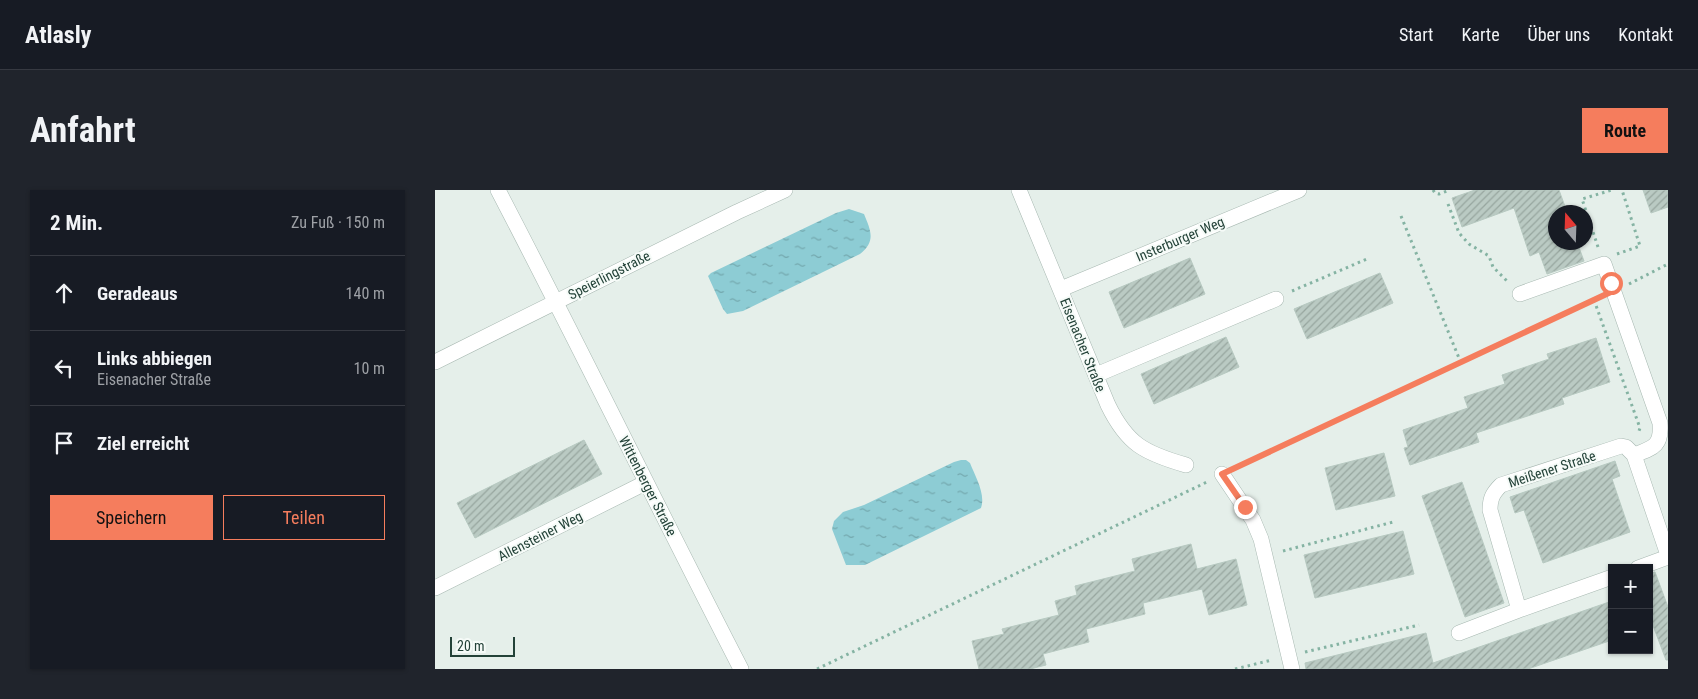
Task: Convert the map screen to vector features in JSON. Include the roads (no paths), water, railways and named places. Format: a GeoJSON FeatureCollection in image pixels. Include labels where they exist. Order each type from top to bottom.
{"type":"FeatureCollection","features":[{"type":"Feature","properties":{"kind":"street","name":"Wittenberger Straße"},"geometry":{"type":"LineString","coordinates":[[498,190],[557,302],[645,483],[741,669]]}},
{"type":"Feature","properties":{"kind":"street","name":"Speierlingstraße"},"geometry":{"type":"LineString","coordinates":[[435,362],[785,190]]}},
{"type":"Feature","properties":{"kind":"street","name":"Eisenacher Straße"},"geometry":{"type":"LineString","coordinates":[[1019,190],[1118,425],[1133,442],[1152,454],[1186,465]]}},
{"type":"Feature","properties":{"kind":"street","name":"Insterburger Weg"},"geometry":{"type":"LineString","coordinates":[[1061,289],[1299,190]]}},
{"type":"Feature","properties":{"kind":"street"},"geometry":{"type":"LineString","coordinates":[[1520,294],[1604,264],[1661,423],[1661,434],[1658,443],[1651,449],[1634,455],[1668,556],[1648,564]]}},
{"type":"Feature","properties":{"kind":"street"},"geometry":{"type":"LineString","coordinates":[[1096,375],[1275,299]]}},
{"type":"Feature","properties":{"kind":"street","name":"Meißener Straße"},"geometry":{"type":"LineString","coordinates":[[1519,610],[1490,510],[1490,500],[1494,492],[1501,485],[1621,446],[1626,447],[1634,455]]}},
{"type":"Feature","properties":{"kind":"street"},"geometry":{"type":"LineString","coordinates":[[1222,474],[1253,520],[1265,556],[1291,663]]}},
{"type":"Feature","properties":{"kind":"street","name":"Allensteiner Weg"},"geometry":{"type":"LineString","coordinates":[[435,588],[645,483]]}},
{"type":"Feature","properties":{"kind":"street"},"geometry":{"type":"LineString","coordinates":[[1459,633],[1608,578]]}},
{"type":"Feature","properties":{"kind":"water"},"geometry":{"type":"Polygon","coordinates":[[[849,209],[864,214],[870,231],[871,236],[868,245],[860,254],[743,311],[727,314],[708,276],[711,273],[836,213],[849,209]]]}},
{"type":"Feature","properties":{"kind":"water"},"geometry":{"type":"Polygon","coordinates":[[[961,460],[966,460],[970,463],[977,479],[982,497],[981,508],[865,565],[846,565],[832,529],[834,521],[843,512],[864,505],[961,460]]]}}]}
